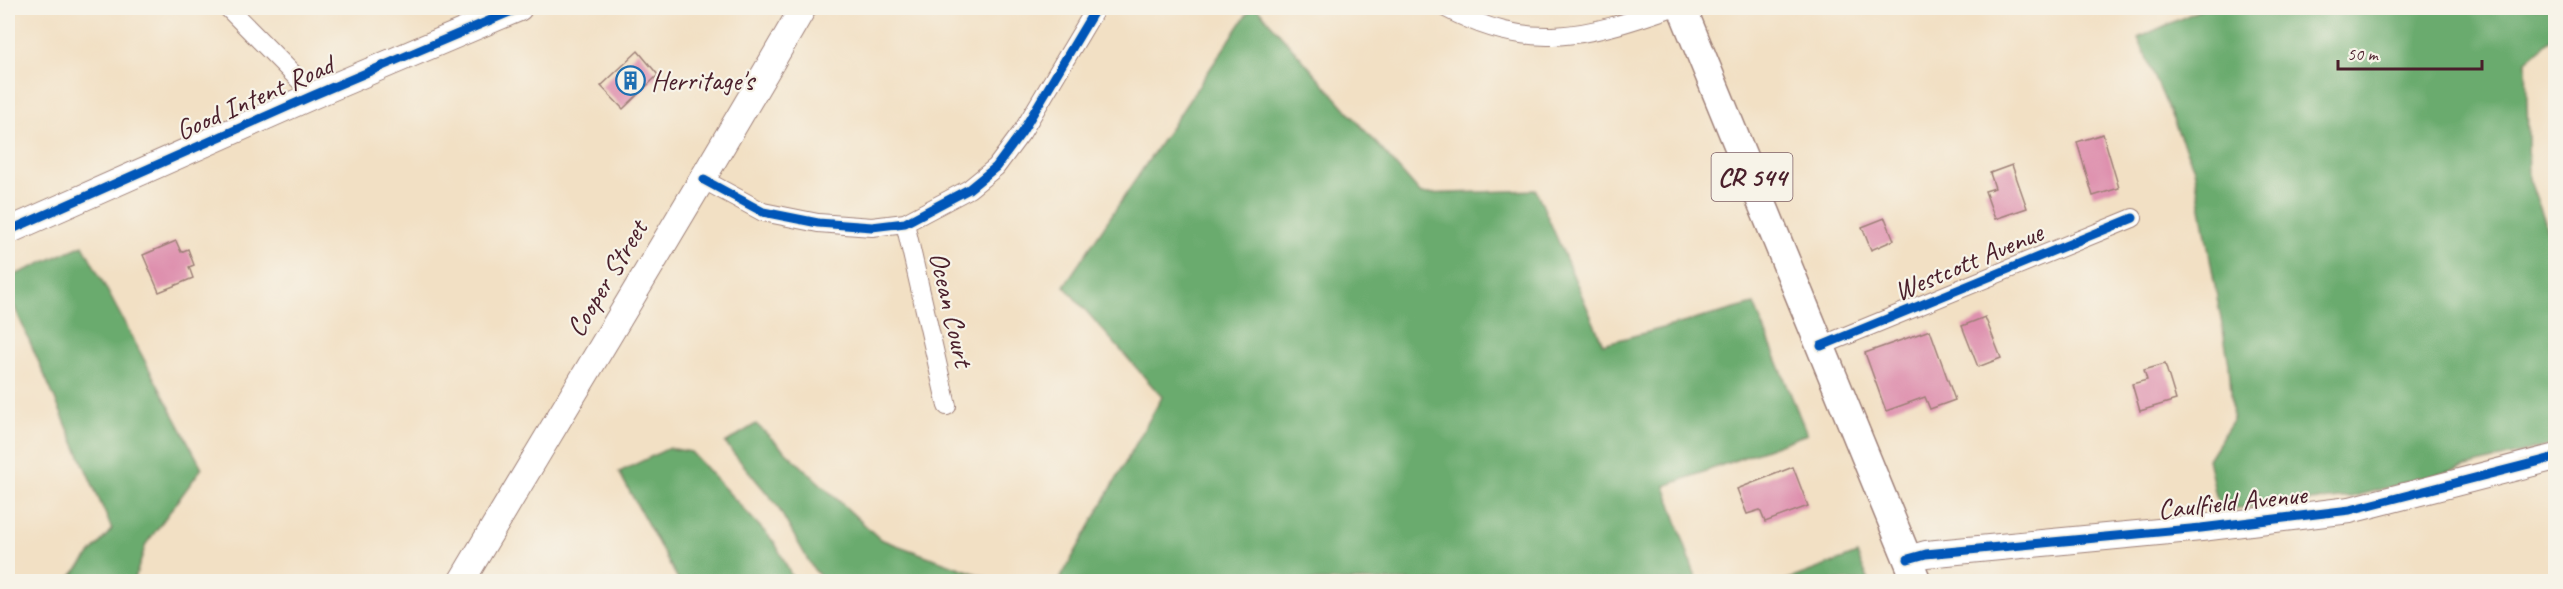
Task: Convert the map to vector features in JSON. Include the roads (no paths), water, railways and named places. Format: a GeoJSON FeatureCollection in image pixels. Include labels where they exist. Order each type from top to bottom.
{"type":"FeatureCollection","features":[{"type":"Feature","properties":{"kind":"main road","name":"Good Intent Road"},"geometry":{"type":"LineString","coordinates":[[8,231],[314,94],[519,8]]}},
{"type":"Feature","properties":{"kind":"main road","name":"Cooper Street"},"geometry":{"type":"LineString","coordinates":[[461,582],[662,246],[704,180],[803,8]]}},
{"type":"Feature","properties":{"kind":"main road","name":"CR 544"},"geometry":{"type":"LineString","coordinates":[[1682,8],[1913,570]]}},
{"type":"Feature","properties":{"kind":"main road","name":"Caulfield Avenue"},"geometry":{"type":"LineString","coordinates":[[1913,570],[1926,554],[2201,528],[2350,510],[2556,458]]}},
{"type":"Feature","properties":{"kind":"street"},"geometry":{"type":"LineString","coordinates":[[228,8],[314,94]]}},
{"type":"Feature","properties":{"kind":"street"},"geometry":{"type":"LineString","coordinates":[[704,180],[763,212],[840,225],[872,227],[906,223],[969,189],[996,167],[1022,132],[1096,8]]}},
{"type":"Feature","properties":{"kind":"street"},"geometry":{"type":"LineString","coordinates":[[1446,8],[1465,18],[1501,31],[1539,35],[1576,35],[1604,30],[1670,8]]}},
{"type":"Feature","properties":{"kind":"street","name":"Westcott Avenue"},"geometry":{"type":"LineString","coordinates":[[1821,346],[2133,218]]}},
{"type":"Feature","properties":{"kind":"street","name":"Ocean Court"},"geometry":{"type":"LineString","coordinates":[[906,223],[947,406]]}},
{"type":"Feature","properties":{"kind":"place","name":"Herritage's"},"geometry":{"type":"Point","coordinates":[630,80]}}]}
